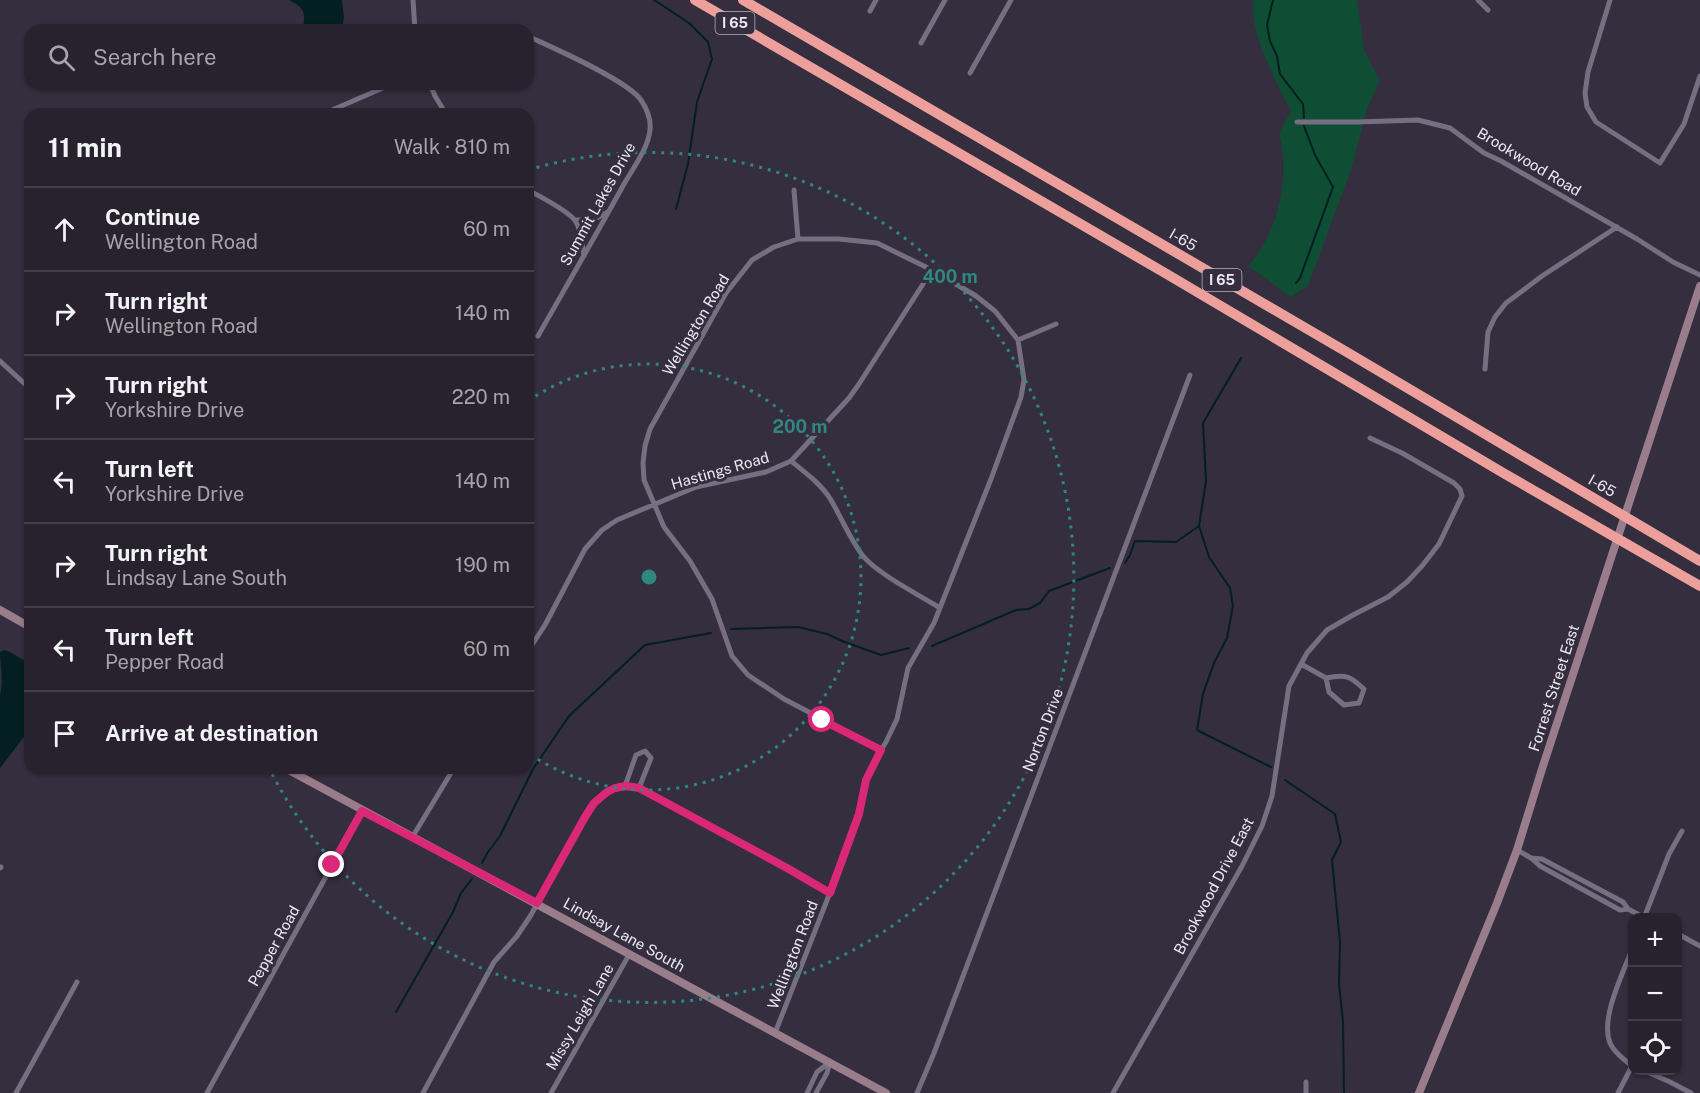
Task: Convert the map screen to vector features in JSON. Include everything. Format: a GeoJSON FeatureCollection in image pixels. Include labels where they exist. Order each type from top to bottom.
{"type":"FeatureCollection","features":[{"type":"Feature","properties":{"kind":"highway","name":"I 65"},"geometry":{"type":"LineString","coordinates":[[695,0],[1700,586]]}},
{"type":"Feature","properties":{"kind":"highway","name":"I-65"},"geometry":{"type":"LineString","coordinates":[[743,0],[1700,561]]}},
{"type":"Feature","properties":{"kind":"street"},"geometry":{"type":"LineString","coordinates":[[413,0],[415,24]]}},
{"type":"Feature","properties":{"kind":"street"},"geometry":{"type":"LineString","coordinates":[[870,11],[876,0]]}},
{"type":"Feature","properties":{"kind":"street"},"geometry":{"type":"LineString","coordinates":[[921,44],[945,0]]}},
{"type":"Feature","properties":{"kind":"street"},"geometry":{"type":"LineString","coordinates":[[970,73],[1011,0]]}},
{"type":"Feature","properties":{"kind":"street"},"geometry":{"type":"LineString","coordinates":[[1478,0],[1488,10]]}},
{"type":"Feature","properties":{"kind":"street"},"geometry":{"type":"LineString","coordinates":[[1610,0],[1588,72],[1585,93],[1587,107],[1596,122],[1660,163],[1684,124],[1700,76]]}},
{"type":"Feature","properties":{"kind":"street","name":"Summit Lakes Drive"},"geometry":{"type":"LineString","coordinates":[[534,39],[627,87],[640,98],[648,113],[650,131],[645,148],[538,336]]}},
{"type":"Feature","properties":{"kind":"street"},"geometry":{"type":"LineString","coordinates":[[337,108],[378,90]]}},
{"type":"Feature","properties":{"kind":"street"},"geometry":{"type":"LineString","coordinates":[[432,90],[442,108]]}},
{"type":"Feature","properties":{"kind":"street","name":"Brookwood Road"},"geometry":{"type":"LineString","coordinates":[[1296,122],[1418,120],[1450,128],[1484,153],[1617,227],[1673,262],[1700,274]]}},
{"type":"Feature","properties":{"kind":"street"},"geometry":{"type":"LineString","coordinates":[[794,190],[798,239]]}},
{"type":"Feature","properties":{"kind":"street"},"geometry":{"type":"LineString","coordinates":[[534,193],[576,220],[593,220],[610,211]]}},
{"type":"Feature","properties":{"kind":"street"},"geometry":{"type":"LineString","coordinates":[[576,220],[584,256]]}},
{"type":"Feature","properties":{"kind":"street"},"geometry":{"type":"LineString","coordinates":[[1485,369],[1488,333],[1495,317],[1506,303],[1542,276],[1617,227]]}},
{"type":"Feature","properties":{"kind":"street","name":"Wellington Road"},"geometry":{"type":"LineString","coordinates":[[775,1033],[859,814],[866,780],[897,719],[908,668],[926,639],[940,608],[991,479],[1021,397],[1024,380],[1018,340],[995,310],[976,296],[932,270],[877,243],[839,239],[798,239],[774,246],[752,260],[726,293],[650,429],[642,463],[644,480],[664,527],[690,561],[711,599],[732,656],[748,675],[784,699],[881,750]]}},
{"type":"Feature","properties":{"kind":"street","name":"Hastings Road"},"geometry":{"type":"LineString","coordinates":[[534,642],[590,542],[616,520],[696,488],[766,472],[791,461],[860,384],[932,270]]}},
{"type":"Feature","properties":{"kind":"street","name":"Forrest Street East"},"geometry":{"type":"LineString","coordinates":[[1419,1093],[1489,925],[1517,850],[1700,286]]}},
{"type":"Feature","properties":{"kind":"street"},"geometry":{"type":"LineString","coordinates":[[1018,340],[1056,324]]}},
{"type":"Feature","properties":{"kind":"street"},"geometry":{"type":"LineString","coordinates":[[0,361],[24,379]]}},
{"type":"Feature","properties":{"kind":"street","name":"Norton Drive"},"geometry":{"type":"LineString","coordinates":[[917,1093],[1190,375]]}},
{"type":"Feature","properties":{"kind":"street","name":"Brookwood Drive East"},"geometry":{"type":"LineString","coordinates":[[1113,1093],[1242,866],[1262,826],[1272,796],[1289,686],[1300,664],[1327,630],[1388,597],[1407,582],[1439,544],[1462,496],[1460,489],[1454,483],[1402,453],[1370,438]]}},
{"type":"Feature","properties":{"kind":"street"},"geometry":{"type":"LineString","coordinates":[[791,461],[812,478],[830,498],[854,544],[865,558],[878,569],[940,608]]}},
{"type":"Feature","properties":{"kind":"street"},"geometry":{"type":"LineString","coordinates":[[0,610],[24,624]]}},
{"type":"Feature","properties":{"kind":"street"},"geometry":{"type":"LineString","coordinates":[[1300,664],[1326,678],[1337,676],[1352,678],[1364,690],[1359,703],[1344,705],[1329,692],[1326,678]]}},
{"type":"Feature","properties":{"kind":"street"},"geometry":{"type":"LineString","coordinates":[[626,786],[636,755],[645,751],[651,758],[639,788]]}},
{"type":"Feature","properties":{"kind":"street","name":"Lindsay Lane South"},"geometry":{"type":"LineString","coordinates":[[296,774],[886,1093]]}},
{"type":"Feature","properties":{"kind":"street"},"geometry":{"type":"LineString","coordinates":[[413,836],[450,774]]}},
{"type":"Feature","properties":{"kind":"street"},"geometry":{"type":"LineString","coordinates":[[423,1093],[494,962],[517,936],[585,817],[594,803],[607,792],[626,786],[639,788],[830,893]]}},
{"type":"Feature","properties":{"kind":"street","name":"Pepper Road"},"geometry":{"type":"LineString","coordinates":[[207,1093],[362,811]]}},
{"type":"Feature","properties":{"kind":"street"},"geometry":{"type":"LineString","coordinates":[[1647,913],[1669,854],[1682,831]]}},
{"type":"Feature","properties":{"kind":"street"},"geometry":{"type":"LineString","coordinates":[[1517,850],[1531,858],[1542,858],[1623,902],[1628,909],[1636,913]]}},
{"type":"Feature","properties":{"kind":"street"},"geometry":{"type":"LineString","coordinates":[[1682,937],[1700,946]]}},
{"type":"Feature","properties":{"kind":"street","name":"Missy Leigh Lane"},"geometry":{"type":"LineString","coordinates":[[551,1093],[630,953]]}},
{"type":"Feature","properties":{"kind":"street"},"geometry":{"type":"LineString","coordinates":[[1628,960],[1606,1026],[1610,1044],[1615,1052],[1628,1063]]}},
{"type":"Feature","properties":{"kind":"street"},"geometry":{"type":"LineString","coordinates":[[16,1093],[77,982]]}},
{"type":"Feature","properties":{"kind":"street"},"geometry":{"type":"LineString","coordinates":[[807,1093],[817,1072],[830,1062]]}},
{"type":"Feature","properties":{"kind":"street"},"geometry":{"type":"LineString","coordinates":[[816,1093],[830,1062]]}},
{"type":"Feature","properties":{"kind":"street"},"geometry":{"type":"LineString","coordinates":[[1618,1093],[1628,1074]]}},
{"type":"Feature","properties":{"kind":"street"},"geometry":{"type":"LineString","coordinates":[[1653,1075],[1690,1093]]}},
{"type":"Feature","properties":{"kind":"street"},"geometry":{"type":"LineString","coordinates":[[1306,1082],[1306,1093]]}},
{"type":"Feature","properties":{"kind":"green space"},"geometry":{"type":"Polygon","coordinates":[[[1254,0],[1357,0],[1364,50],[1380,80],[1367,109],[1351,170],[1308,286],[1291,297],[1248,266],[1259,253],[1267,237],[1279,204],[1283,168],[1279,133],[1291,111],[1259,41],[1253,12],[1254,0]]]}},
{"type":"Feature","properties":{"kind":"shaded area"},"geometry":{"type":"Polygon","coordinates":[[[289,0],[342,0],[343,24],[304,24],[303,12],[299,6],[289,0]]]}},
{"type":"Feature","properties":{"kind":"shaded area"},"geometry":{"type":"Polygon","coordinates":[[[4,650],[10,652],[24,660],[24,737],[0,768],[2,679],[0,652],[4,650]]]}},
{"type":"Feature","properties":{"kind":"waterway"},"geometry":{"type":"LineString","coordinates":[[654,0],[689,23],[708,42],[712,59],[697,102],[688,164],[676,209]]}},
{"type":"Feature","properties":{"kind":"waterway"},"geometry":{"type":"LineString","coordinates":[[1273,0],[1267,25],[1270,41],[1277,56],[1280,74],[1303,104],[1304,118]]}},
{"type":"Feature","properties":{"kind":"waterway"},"geometry":{"type":"LineString","coordinates":[[1296,283],[1300,278],[1333,187],[1315,155],[1304,126]]}},
{"type":"Feature","properties":{"kind":"waterway"},"geometry":{"type":"LineString","coordinates":[[1241,358],[1203,423],[1206,481],[1199,526],[1209,557],[1230,588],[1233,606],[1227,638],[1214,663],[1203,694],[1197,730],[1271,767]]}},
{"type":"Feature","properties":{"kind":"waterway"},"geometry":{"type":"LineString","coordinates":[[1125,563],[1135,541],[1176,542],[1199,526]]}},
{"type":"Feature","properties":{"kind":"waterway"},"geometry":{"type":"LineString","coordinates":[[932,646],[1016,610],[1029,609],[1040,603],[1049,591],[1110,568]]}},
{"type":"Feature","properties":{"kind":"waterway"},"geometry":{"type":"LineString","coordinates":[[731,629],[798,627],[827,634],[881,655],[909,648]]}},
{"type":"Feature","properties":{"kind":"waterway"},"geometry":{"type":"LineString","coordinates":[[534,768],[569,716],[645,645],[711,633]]}},
{"type":"Feature","properties":{"kind":"waterway"},"geometry":{"type":"LineString","coordinates":[[482,863],[500,836],[531,774]]}},
{"type":"Feature","properties":{"kind":"waterway"},"geometry":{"type":"LineString","coordinates":[[1285,780],[1335,814],[1341,842],[1332,860],[1340,942],[1339,984],[1343,1022],[1344,1093]]}},
{"type":"Feature","properties":{"kind":"waterway"},"geometry":{"type":"LineString","coordinates":[[396,1012],[453,912],[461,893],[472,879]]}},
{"type":"Feature","properties":{"kind":"route"},"geometry":{"type":"LineString","coordinates":[[332,865],[362,811],[537,903],[594,803],[607,792],[626,786],[639,788],[830,893],[859,814],[866,780],[881,750],[822,720]]}}]}
